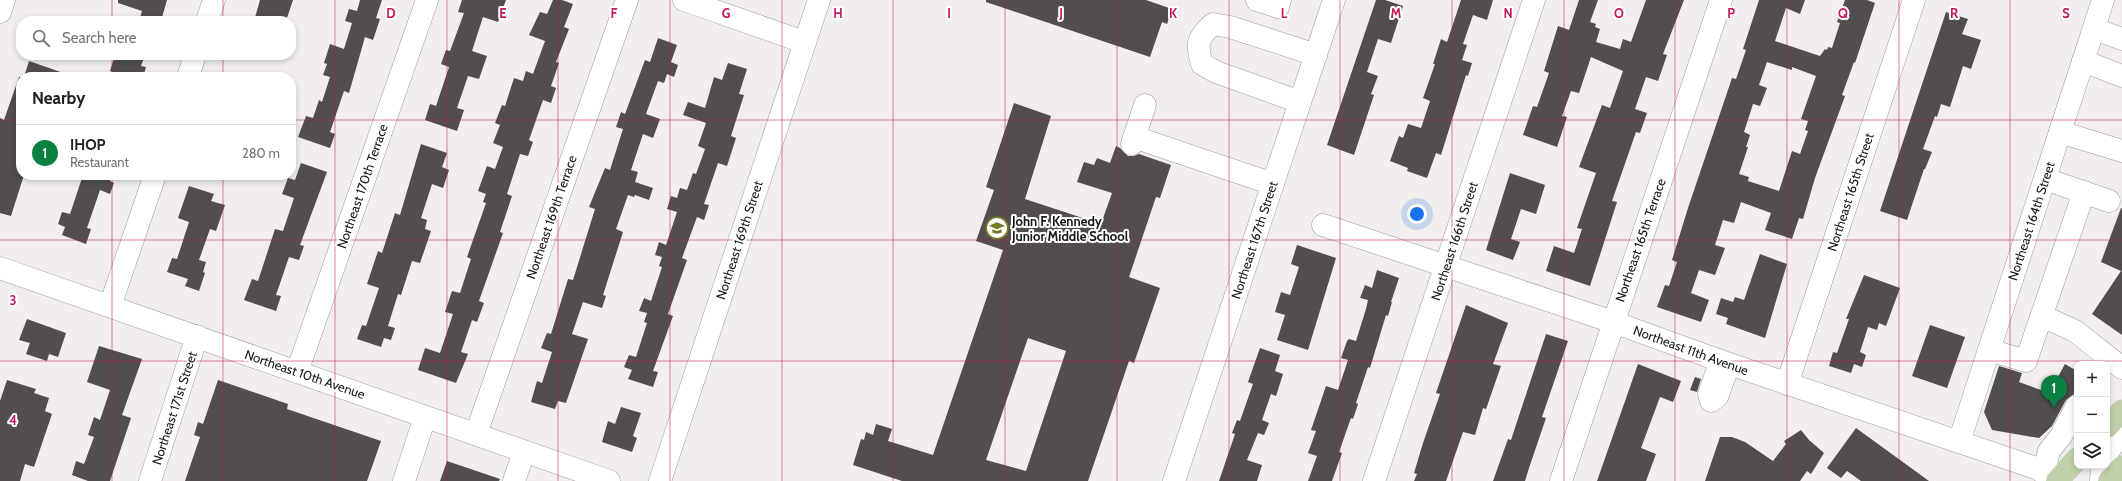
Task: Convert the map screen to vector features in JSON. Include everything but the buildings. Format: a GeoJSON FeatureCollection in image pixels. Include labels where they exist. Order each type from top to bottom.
{"type":"FeatureCollection","features":[{"type":"Feature","properties":{"kind":"main road"},"geometry":{"type":"LineString","coordinates":[[2110,424],[2122,411]]}},
{"type":"Feature","properties":{"kind":"main road"},"geometry":{"type":"LineString","coordinates":[[2053,478],[2074,461]]}},
{"type":"Feature","properties":{"kind":"main road"},"geometry":{"type":"LineString","coordinates":[[2110,481],[2122,467]]}},
{"type":"Feature","properties":{"kind":"street"},"geometry":{"type":"LineString","coordinates":[[0,12],[4,0]]}},
{"type":"Feature","properties":{"kind":"street"},"geometry":{"type":"LineString","coordinates":[[209,16],[214,0]]}},
{"type":"Feature","properties":{"kind":"street","name":"Northeast 170th Terrace"},"geometry":{"type":"LineString","coordinates":[[298,372],[427,0]]}},
{"type":"Feature","properties":{"kind":"street","name":"Northeast 169th Terrace"},"geometry":{"type":"LineString","coordinates":[[476,434],[627,0]]}},
{"type":"Feature","properties":{"kind":"street","name":"Northeast 169th Street"},"geometry":{"type":"LineString","coordinates":[[660,481],[819,0]]}},
{"type":"Feature","properties":{"kind":"street"},"geometry":{"type":"LineString","coordinates":[[1257,0],[1278,7],[1280,0]]}},
{"type":"Feature","properties":{"kind":"street","name":"Northeast 167th Street"},"geometry":{"type":"LineString","coordinates":[[1174,481],[1334,0]]}},
{"type":"Feature","properties":{"kind":"street","name":"Northeast 166th Street"},"geometry":{"type":"LineString","coordinates":[[1374,481],[1534,0]]}},
{"type":"Feature","properties":{"kind":"street","name":"Northeast 165th Terrace"},"geometry":{"type":"LineString","coordinates":[[1561,481],[1721,0]]}},
{"type":"Feature","properties":{"kind":"street","name":"Northeast 165th Street"},"geometry":{"type":"LineString","coordinates":[[1787,384],[1914,0]]}},
{"type":"Feature","properties":{"kind":"street","name":"Northeast 164th Street"},"geometry":{"type":"LineString","coordinates":[[1959,442],[2103,0]]}},
{"type":"Feature","properties":{"kind":"street"},"geometry":{"type":"LineString","coordinates":[[695,2],[804,42]]}},
{"type":"Feature","properties":{"kind":"street"},"geometry":{"type":"LineString","coordinates":[[1300,102],[1216,72],[1202,64],[1197,49],[1202,34],[1213,24],[1230,27],[1316,55]]}},
{"type":"Feature","properties":{"kind":"street"},"geometry":{"type":"LineString","coordinates":[[2094,29],[2122,39]]}},
{"type":"Feature","properties":{"kind":"street"},"geometry":{"type":"LineString","coordinates":[[190,72],[193,60]]}},
{"type":"Feature","properties":{"kind":"street"},"geometry":{"type":"LineString","coordinates":[[2083,61],[2122,76]]}},
{"type":"Feature","properties":{"kind":"street"},"geometry":{"type":"LineString","coordinates":[[1145,105],[1133,140],[1272,184]]}},
{"type":"Feature","properties":{"kind":"street"},"geometry":{"type":"LineString","coordinates":[[2060,132],[2122,151]]}},
{"type":"Feature","properties":{"kind":"street"},"geometry":{"type":"LineString","coordinates":[[2045,179],[2109,200]]}},
{"type":"Feature","properties":{"kind":"street"},"geometry":{"type":"LineString","coordinates":[[110,306],[152,180]]}},
{"type":"Feature","properties":{"kind":"street"},"geometry":{"type":"LineString","coordinates":[[1989,350],[2026,361],[2084,192]]}},
{"type":"Feature","properties":{"kind":"street","name":"Northeast 11th Avenue"},"geometry":{"type":"LineString","coordinates":[[1323,225],[1613,322],[1787,384],[1959,442],[2053,478]]}},
{"type":"Feature","properties":{"kind":"street","name":"Northeast 10th Avenue"},"geometry":{"type":"LineString","coordinates":[[0,268],[609,481]]}},
{"type":"Feature","properties":{"kind":"street"},"geometry":{"type":"LineString","coordinates":[[2042,316],[2075,331],[2111,363]]}},
{"type":"Feature","properties":{"kind":"street","name":"Northeast 171st Street"},"geometry":{"type":"LineString","coordinates":[[150,481],[197,336]]}},
{"type":"Feature","properties":{"kind":"street"},"geometry":{"type":"LineString","coordinates":[[2053,478],[2049,451],[2061,436],[2074,412]]}},
{"type":"Feature","properties":{"kind":"street"},"geometry":{"type":"LineString","coordinates":[[404,481],[425,417]]}},
{"type":"Feature","properties":{"kind":"street"},"geometry":{"type":"LineString","coordinates":[[2110,449],[2122,433]]}},
{"type":"Feature","properties":{"kind":"street"},"geometry":{"type":"LineString","coordinates":[[514,481],[524,452]]}},
{"type":"Feature","properties":{"kind":"street"},"geometry":{"type":"LineString","coordinates":[[2101,481],[2102,469]]}},
{"type":"Feature","properties":{"kind":"place","name":"John F. Kennedy Junior Middle School"},"geometry":{"type":"Point","coordinates":[997,228]}},
{"type":"Feature","properties":{"kind":"place","name":"IHOP"},"geometry":{"type":"Point","coordinates":[2054,408]}}]}
